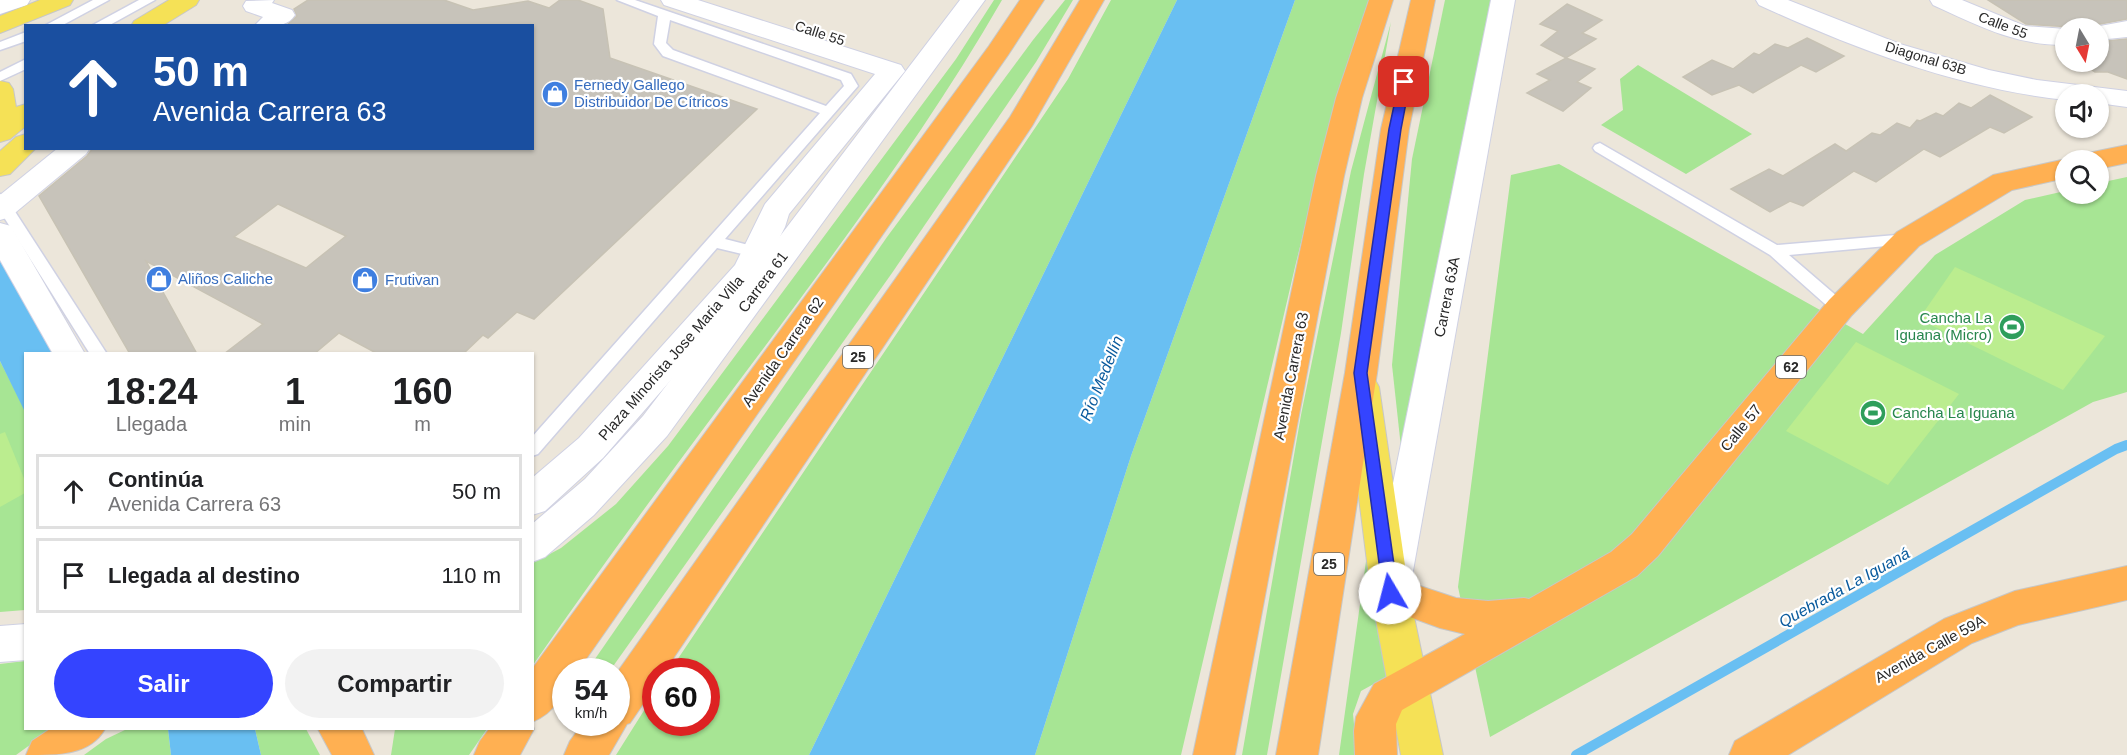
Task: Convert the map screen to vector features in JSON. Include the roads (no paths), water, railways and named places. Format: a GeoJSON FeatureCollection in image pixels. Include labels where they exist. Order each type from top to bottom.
{"type":"FeatureCollection","features":[{"type":"Feature","properties":{"kind":"highway","name":"Avenida Carrera 62"},"geometry":{"type":"LineString","coordinates":[[534,700],[999,50],[1032,0]]}},
{"type":"Feature","properties":{"kind":"highway"},"geometry":{"type":"LineString","coordinates":[[999,50],[1049,0]]}},
{"type":"Feature","properties":{"kind":"highway","name":"25"},"geometry":{"type":"LineString","coordinates":[[630,689],[1022,120],[1092,0]]}},
{"type":"Feature","properties":{"kind":"highway","name":"Avenida Carrera 63"},"geometry":{"type":"LineString","coordinates":[[1214,755],[1330,176],[1349,98],[1381,0]]}},
{"type":"Feature","properties":{"kind":"highway"},"geometry":{"type":"LineString","coordinates":[[1407,0],[1414,36]]}},
{"type":"Feature","properties":{"kind":"highway","name":"25"},"geometry":{"type":"LineString","coordinates":[[1297,755],[1360,373],[1395,129],[1423,0]]}},
{"type":"Feature","properties":{"kind":"highway"},"geometry":{"type":"LineString","coordinates":[[2109,158],[2127,154]]}},
{"type":"Feature","properties":{"kind":"highway","name":"Calle 57"},"geometry":{"type":"LineString","coordinates":[[1408,685],[1546,610],[1624,564],[1645,545],[1840,308],[1908,239],[2003,182],[2055,170]]}},
{"type":"Feature","properties":{"kind":"highway","name":"Avenida Calle 59A"},"geometry":{"type":"LineString","coordinates":[[1750,755],[1958,631],[2014,608],[2127,583]]}},
{"type":"Feature","properties":{"kind":"highway"},"geometry":{"type":"LineString","coordinates":[[1390,593],[1443,613],[1475,620],[1503,620],[1546,610]]}},
{"type":"Feature","properties":{"kind":"highway","name":"62"},"geometry":{"type":"LineString","coordinates":[[1376,755],[1374,721],[1378,708],[1388,697],[1408,685]]}},
{"type":"Feature","properties":{"kind":"highway"},"geometry":{"type":"LineString","coordinates":[[47,755],[84,730]]}},
{"type":"Feature","properties":{"kind":"highway"},"geometry":{"type":"LineString","coordinates":[[339,730],[345,736],[353,755]]}},
{"type":"Feature","properties":{"kind":"highway"},"geometry":{"type":"LineString","coordinates":[[363,755],[365,730]]}},
{"type":"Feature","properties":{"kind":"highway"},"geometry":{"type":"LineString","coordinates":[[495,755],[513,730]]}},
{"type":"Feature","properties":{"kind":"highway"},"geometry":{"type":"LineString","coordinates":[[585,755],[598,736]]}},
{"type":"Feature","properties":{"kind":"main road"},"geometry":{"type":"LineString","coordinates":[[0,25],[61,0]]}},
{"type":"Feature","properties":{"kind":"main road"},"geometry":{"type":"LineString","coordinates":[[145,24],[187,0]]}},
{"type":"Feature","properties":{"kind":"main road"},"geometry":{"type":"LineString","coordinates":[[174,24],[206,0]]}},
{"type":"Feature","properties":{"kind":"main road"},"geometry":{"type":"LineString","coordinates":[[0,89],[3,101],[0,121]]}},
{"type":"Feature","properties":{"kind":"main road"},"geometry":{"type":"LineString","coordinates":[[0,133],[24,114]]}},
{"type":"Feature","properties":{"kind":"main road"},"geometry":{"type":"LineString","coordinates":[[0,167],[24,145]]}},
{"type":"Feature","properties":{"kind":"main road"},"geometry":{"type":"LineString","coordinates":[[1360,373],[1390,593],[1422,755]]}},
{"type":"Feature","properties":{"kind":"street"},"geometry":{"type":"LineString","coordinates":[[0,8],[18,0]]}},
{"type":"Feature","properties":{"kind":"street"},"geometry":{"type":"LineString","coordinates":[[262,0],[255,6],[283,15],[269,24]]}},
{"type":"Feature","properties":{"kind":"street","name":"Calle 55"},"geometry":{"type":"LineString","coordinates":[[714,0],[926,67]]}},
{"type":"Feature","properties":{"kind":"street","name":"Carrera 61"},"geometry":{"type":"LineString","coordinates":[[534,544],[571,516],[616,473],[655,426],[768,256],[834,188],[865,106],[926,67],[973,0]]}},
{"type":"Feature","properties":{"kind":"street","name":"Carrera 63A"},"geometry":{"type":"LineString","coordinates":[[1390,593],[1503,0]]}},
{"type":"Feature","properties":{"kind":"street","name":"Diagonal 63B"},"geometry":{"type":"LineString","coordinates":[[1768,0],[1859,38],[1937,63],[2020,85],[2055,89]]}},
{"type":"Feature","properties":{"kind":"street","name":"Calle 55"},"geometry":{"type":"LineString","coordinates":[[1942,0],[2019,34],[2055,38]]}},
{"type":"Feature","properties":{"kind":"street","name":"Plaza Minorista Jose Maria Villa"},"geometry":{"type":"LineString","coordinates":[[534,498],[591,448],[747,272],[768,256],[770,228],[790,174],[865,106],[892,71],[662,8]]}},
{"type":"Feature","properties":{"kind":"street"},"geometry":{"type":"LineString","coordinates":[[2109,32],[2127,30]]}},
{"type":"Feature","properties":{"kind":"street"},"geometry":{"type":"LineString","coordinates":[[2109,97],[2127,99]]}},
{"type":"Feature","properties":{"kind":"street"},"geometry":{"type":"LineString","coordinates":[[68,352],[1,212],[74,150]]}},
{"type":"Feature","properties":{"kind":"street"},"geometry":{"type":"LineString","coordinates":[[0,644],[24,642]]}},
{"type":"Feature","properties":{"kind":"lane"},"geometry":{"type":"LineString","coordinates":[[54,24],[103,0]]}},
{"type":"Feature","properties":{"kind":"lane"},"geometry":{"type":"LineString","coordinates":[[100,24],[149,0]]}},
{"type":"Feature","properties":{"kind":"lane"},"geometry":{"type":"LineString","coordinates":[[623,0],[662,8],[846,78],[865,106],[830,112],[668,52],[660,44],[662,8],[660,0]]}},
{"type":"Feature","properties":{"kind":"lane"},"geometry":{"type":"LineString","coordinates":[[0,46],[24,37]]}},
{"type":"Feature","properties":{"kind":"lane"},"geometry":{"type":"LineString","coordinates":[[0,77],[24,64]]}},
{"type":"Feature","properties":{"kind":"lane"},"geometry":{"type":"LineString","coordinates":[[534,447],[714,242],[790,174],[830,112]]}},
{"type":"Feature","properties":{"kind":"lane"},"geometry":{"type":"LineString","coordinates":[[1600,148],[1775,251],[1840,308]]}},
{"type":"Feature","properties":{"kind":"lane"},"geometry":{"type":"LineString","coordinates":[[790,174],[834,188]]}},
{"type":"Feature","properties":{"kind":"lane"},"geometry":{"type":"LineString","coordinates":[[1,212],[98,352]]}},
{"type":"Feature","properties":{"kind":"lane"},"geometry":{"type":"LineString","coordinates":[[1775,251],[1908,239]]}},
{"type":"Feature","properties":{"kind":"lane"},"geometry":{"type":"LineString","coordinates":[[714,242],[768,256]]}},
{"type":"Feature","properties":{"kind":"lane"},"geometry":{"type":"LineString","coordinates":[[534,499],[571,516]]}},
{"type":"Feature","properties":{"kind":"water","name":"Río Medellín"},"geometry":{"type":"Polygon","coordinates":[[[1177,0],[1295,0],[1131,456],[1035,755],[809,755],[1177,0]]]}},
{"type":"Feature","properties":{"kind":"water"},"geometry":{"type":"Polygon","coordinates":[[[0,233],[68,352],[24,352],[24,410],[0,361],[0,233]]]}},
{"type":"Feature","properties":{"kind":"water"},"geometry":{"type":"Polygon","coordinates":[[[168,730],[255,730],[261,755],[171,755],[168,730]]]}},
{"type":"Feature","properties":{"kind":"waterway","name":"Quebrada La Iguaná"},"geometry":{"type":"LineString","coordinates":[[1576,755],[2116,449],[2127,445]]}},
{"type":"Feature","properties":{"kind":"place","name":"Fernedy Gallego Distribuidor De Cítricos"},"geometry":{"type":"Point","coordinates":[555,94]}},
{"type":"Feature","properties":{"kind":"place","name":"Aliños Caliche"},"geometry":{"type":"Point","coordinates":[159,279]}},
{"type":"Feature","properties":{"kind":"place","name":"Frutivan"},"geometry":{"type":"Point","coordinates":[365,280]}},
{"type":"Feature","properties":{"kind":"place","name":"Cancha La Iguana (Micro)"},"geometry":{"type":"Point","coordinates":[2012,327]}},
{"type":"Feature","properties":{"kind":"place","name":"Cancha La Iguana"},"geometry":{"type":"Point","coordinates":[1873,413]}}]}
